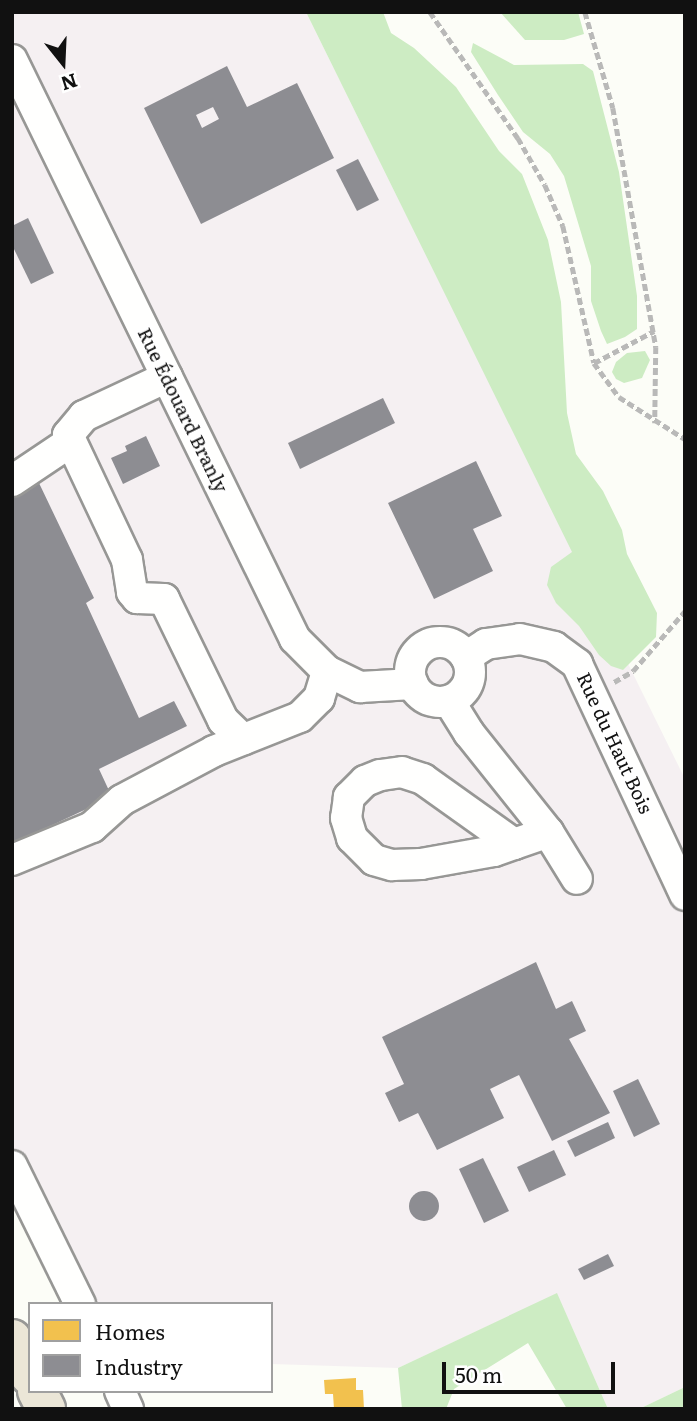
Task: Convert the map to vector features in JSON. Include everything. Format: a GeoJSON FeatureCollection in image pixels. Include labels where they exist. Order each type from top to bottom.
{"type":"FeatureCollection","features":[{"type":"Feature","properties":{"kind":"highway"},"geometry":{"type":"LineString","coordinates":[[12,1339],[28,1372]]}},
{"type":"Feature","properties":{"kind":"highway"},"geometry":{"type":"LineString","coordinates":[[38,1393],[46,1409]]}},
{"type":"Feature","properties":{"kind":"street","name":"Rue Édouard Branly"},"geometry":{"type":"LineString","coordinates":[[12,60],[295,639],[327,671],[360,687],[413,684]]}},
{"type":"Feature","properties":{"kind":"street"},"geometry":{"type":"LineString","coordinates":[[167,377],[84,416],[68,435],[127,561],[132,593],[137,598],[164,599],[223,720],[243,739]]}},
{"type":"Feature","properties":{"kind":"street"},"geometry":{"type":"LineString","coordinates":[[12,481],[70,442]]}},
{"type":"Feature","properties":{"kind":"street","name":"Rue du Haut Bois"},"geometry":{"type":"LineString","coordinates":[[466,657],[486,645],[520,639],[554,648],[578,664],[594,693],[685,895]]}},
{"type":"Feature","properties":{"kind":"street"},"geometry":{"type":"LineString","coordinates":[[435,642],[453,645],[466,657],[470,667],[466,688],[449,701],[428,699],[413,684],[412,663],[426,646],[435,642]]}},
{"type":"Feature","properties":{"kind":"street"},"geometry":{"type":"LineString","coordinates":[[12,860],[92,827],[122,800],[146,785],[243,739],[300,717],[318,698],[327,671]]}},
{"type":"Feature","properties":{"kind":"street"},"geometry":{"type":"LineString","coordinates":[[449,701],[469,733],[548,832],[577,879]]}},
{"type":"Feature","properties":{"kind":"street"},"geometry":{"type":"LineString","coordinates":[[514,844],[423,779],[402,772],[380,775],[365,781],[349,797],[346,818],[352,838],[374,860],[392,865],[421,864],[494,851],[514,844],[548,832]]}},
{"type":"Feature","properties":{"kind":"street"},"geometry":{"type":"LineString","coordinates":[[12,1166],[79,1302]]}},
{"type":"Feature","properties":{"kind":"street"},"geometry":{"type":"LineString","coordinates":[[121,1393],[128,1409]]}},
{"type":"Feature","properties":{"kind":"path"},"geometry":{"type":"LineString","coordinates":[[430,12],[518,138],[545,185],[563,226],[594,363],[619,397],[655,423],[685,439]]}},
{"type":"Feature","properties":{"kind":"path"},"geometry":{"type":"LineString","coordinates":[[584,12],[613,108],[654,331],[655,423]]}},
{"type":"Feature","properties":{"kind":"path"},"geometry":{"type":"LineString","coordinates":[[594,363],[654,331]]}},
{"type":"Feature","properties":{"kind":"path"},"geometry":{"type":"LineString","coordinates":[[594,693],[633,671],[685,611]]}},
{"type":"Feature","properties":{"kind":"shaded area"},"geometry":{"type":"Polygon","coordinates":[[[12,12],[306,12],[685,779],[685,1387],[639,1409],[608,1409],[557,1294],[398,1368],[273,1364],[273,1302],[67,1302],[12,1203],[12,12]]]}},
{"type":"Feature","properties":{"kind":"green space"},"geometry":{"type":"Polygon","coordinates":[[[306,12],[383,12],[391,33],[414,48],[456,87],[499,151],[522,174],[548,240],[561,302],[567,413],[576,454],[603,491],[622,530],[627,554],[657,613],[656,637],[623,670],[611,666],[599,655],[579,626],[556,603],[547,585],[551,567],[572,552],[306,12]]]}},
{"type":"Feature","properties":{"kind":"green space"},"geometry":{"type":"Polygon","coordinates":[[[500,12],[578,12],[584,34],[564,40],[525,40],[500,12]]]}},
{"type":"Feature","properties":{"kind":"green space"},"geometry":{"type":"Polygon","coordinates":[[[473,43],[514,65],[583,64],[593,71],[619,172],[637,296],[637,329],[625,337],[607,344],[601,331],[591,301],[591,266],[564,176],[550,154],[523,132],[471,52],[473,43]]]}},
{"type":"Feature","properties":{"kind":"green space"},"geometry":{"type":"Polygon","coordinates":[[[645,351],[650,360],[642,378],[624,383],[616,379],[612,372],[616,362],[627,353],[645,351]]]}},
{"type":"Feature","properties":{"kind":"green space"},"geometry":{"type":"Polygon","coordinates":[[[557,1293],[608,1409],[567,1409],[528,1343],[454,1389],[446,1409],[402,1409],[398,1368],[557,1293]]]}},
{"type":"Feature","properties":{"kind":"green space"},"geometry":{"type":"Polygon","coordinates":[[[685,1387],[685,1409],[639,1409],[685,1387]]]}},
{"type":"Feature","properties":{"kind":"building: Homes"},"geometry":{"type":"Polygon","coordinates":[[[356,1378],[356,1390],[363,1390],[364,1409],[334,1409],[333,1394],[325,1394],[324,1380],[356,1378]]]}},
{"type":"Feature","properties":{"kind":"building: Industry"},"geometry":{"type":"Polygon","coordinates":[[[227,66],[247,107],[297,83],[334,158],[201,224],[144,108],[227,66]],[[213,107],[196,115],[202,128],[219,119],[213,107]]]}},
{"type":"Feature","properties":{"kind":"building: Industry"},"geometry":{"type":"Polygon","coordinates":[[[358,159],[379,200],[357,211],[336,170],[358,159]]]}},
{"type":"Feature","properties":{"kind":"building: Industry"},"geometry":{"type":"Polygon","coordinates":[[[28,218],[54,273],[31,284],[12,245],[12,226],[28,218]]]}},
{"type":"Feature","properties":{"kind":"building: Industry"},"geometry":{"type":"Polygon","coordinates":[[[383,398],[395,423],[300,469],[288,443],[383,398]]]}},
{"type":"Feature","properties":{"kind":"building: Industry"},"geometry":{"type":"Polygon","coordinates":[[[146,436],[160,466],[123,484],[111,458],[127,451],[125,446],[146,436]]]}},
{"type":"Feature","properties":{"kind":"building: Industry"},"geometry":{"type":"Polygon","coordinates":[[[476,461],[502,516],[473,529],[493,571],[434,599],[388,503],[476,461]]]}},
{"type":"Feature","properties":{"kind":"building: Industry"},"geometry":{"type":"Polygon","coordinates":[[[39,483],[94,598],[86,603],[139,718],[174,701],[187,726],[99,769],[112,797],[12,844],[12,496],[39,483]]]}},
{"type":"Feature","properties":{"kind":"building: Industry"},"geometry":{"type":"Polygon","coordinates":[[[536,962],[556,1009],[572,1001],[586,1031],[569,1039],[610,1113],[552,1141],[519,1075],[490,1089],[504,1118],[437,1150],[418,1113],[399,1122],[385,1093],[404,1084],[382,1037],[536,962]]]}},
{"type":"Feature","properties":{"kind":"building: Industry"},"geometry":{"type":"Polygon","coordinates":[[[638,1079],[660,1124],[634,1137],[613,1091],[638,1079]]]}},
{"type":"Feature","properties":{"kind":"building: Industry"},"geometry":{"type":"Polygon","coordinates":[[[608,1122],[615,1138],[575,1157],[567,1141],[608,1122]]]}},
{"type":"Feature","properties":{"kind":"building: Industry"},"geometry":{"type":"Polygon","coordinates":[[[554,1150],[566,1175],[529,1192],[517,1167],[554,1150]]]}},
{"type":"Feature","properties":{"kind":"building: Industry"},"geometry":{"type":"Polygon","coordinates":[[[483,1158],[509,1211],[484,1223],[459,1169],[483,1158]]]}},
{"type":"Feature","properties":{"kind":"building: Industry"},"geometry":{"type":"Polygon","coordinates":[[[424,1191],[435,1195],[439,1206],[435,1217],[424,1221],[413,1217],[409,1206],[413,1195],[424,1191]]]}},
{"type":"Feature","properties":{"kind":"building: Industry"},"geometry":{"type":"Polygon","coordinates":[[[608,1254],[614,1266],[584,1280],[578,1269],[608,1254]]]}}]}
